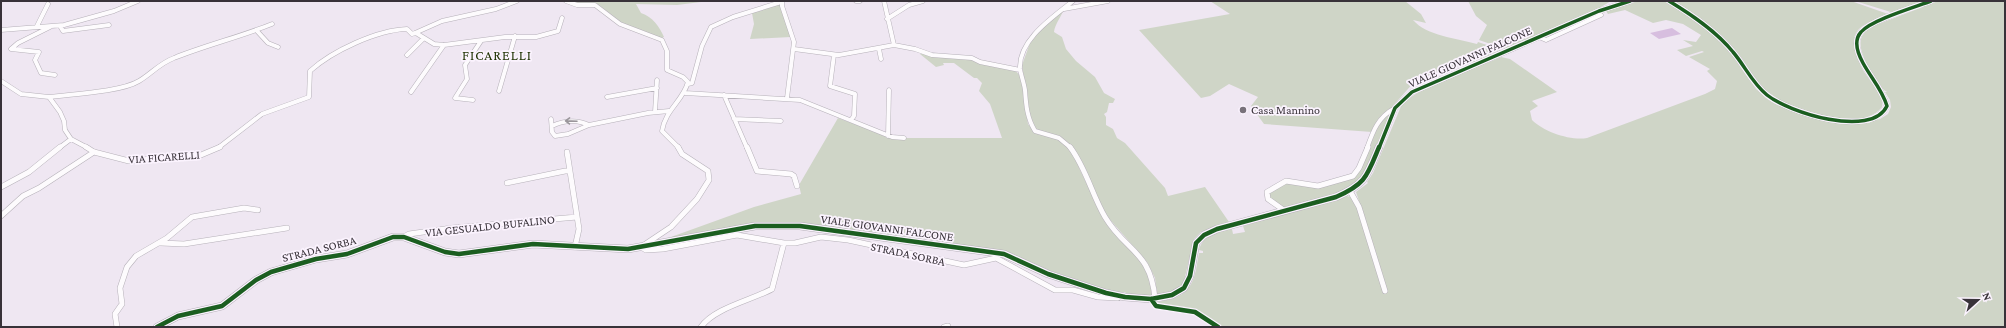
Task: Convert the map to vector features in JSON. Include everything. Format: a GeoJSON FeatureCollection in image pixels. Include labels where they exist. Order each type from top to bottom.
{"type":"FeatureCollection","features":[{"type":"Feature","properties":{"kind":"street"},"geometry":{"type":"LineString","coordinates":[[1,30],[17,30],[37,26],[60,26],[114,11],[138,1]]}},
{"type":"Feature","properties":{"kind":"street"},"geometry":{"type":"LineString","coordinates":[[517,1],[477,15],[430,25],[416,33],[434,44],[444,45],[515,36],[536,37],[558,31],[562,18]]}},
{"type":"Feature","properties":{"kind":"street"},"geometry":{"type":"LineString","coordinates":[[566,1],[577,5],[595,5],[620,24],[662,40],[667,51],[667,70],[683,77],[690,84]]}},
{"type":"Feature","properties":{"kind":"street"},"geometry":{"type":"LineString","coordinates":[[641,247],[671,227],[697,199],[709,180],[708,171],[682,154],[677,145],[663,134],[662,121],[669,111],[687,93],[706,36],[713,26],[726,19],[782,1],[792,34],[794,49],[787,98]]}},
{"type":"Feature","properties":{"kind":"street"},"geometry":{"type":"LineString","coordinates":[[884,1],[894,46]]}},
{"type":"Feature","properties":{"kind":"street"},"geometry":{"type":"LineString","coordinates":[[887,19],[909,6],[923,1]]}},
{"type":"Feature","properties":{"kind":"street"},"geometry":{"type":"LineString","coordinates":[[1073,1],[1037,30],[1021,56],[1020,70],[1023,76],[1028,119],[1030,124],[1034,131],[1058,137],[1065,141],[1078,157],[1082,171],[1106,220],[1146,264],[1154,279],[1153,299],[1156,306],[1195,312],[1218,327]]}},
{"type":"Feature","properties":{"kind":"street"},"geometry":{"type":"LineString","coordinates":[[1064,9],[1108,1]]}},
{"type":"Feature","properties":{"kind":"street","name":"VIALE GIOVANNI FALCONE"},"geometry":{"type":"LineString","coordinates":[[641,247],[755,226],[800,226],[1004,254],[1048,274],[1125,297],[1153,299],[1176,293],[1186,285],[1196,243],[1204,235],[1217,229],[1336,197],[1350,191],[1363,181],[1395,108],[1408,95],[1423,87],[1596,12],[1630,1]]}},
{"type":"Feature","properties":{"kind":"street"},"geometry":{"type":"LineString","coordinates":[[1669,1],[1695,17],[1721,39],[1736,54],[1759,88],[1768,96],[1804,113],[1830,119],[1853,121],[1876,117],[1884,112],[1887,106],[1883,94],[1866,69],[1857,46],[1858,35],[1864,28],[1873,23],[1931,1]]}},
{"type":"Feature","properties":{"kind":"street"},"geometry":{"type":"LineString","coordinates":[[37,26],[48,4]]}},
{"type":"Feature","properties":{"kind":"street"},"geometry":{"type":"LineString","coordinates":[[1,81],[21,94],[49,97],[103,91],[138,82],[162,63],[180,55],[212,45],[222,40],[257,31],[272,24]]}},
{"type":"Feature","properties":{"kind":"street"},"geometry":{"type":"LineString","coordinates":[[60,26],[63,31],[109,25]]}},
{"type":"Feature","properties":{"kind":"street"},"geometry":{"type":"LineString","coordinates":[[51,26],[18,43],[11,49],[39,52],[35,60],[41,73],[55,75]]}},
{"type":"Feature","properties":{"kind":"street","name":"VIA FICARELLI"},"geometry":{"type":"LineString","coordinates":[[71,139],[94,152],[129,161],[195,156],[211,152],[235,138],[242,129],[260,115],[309,97],[310,71],[318,64],[365,40],[396,29],[407,29],[412,34],[416,33]]}},
{"type":"Feature","properties":{"kind":"street"},"geometry":{"type":"LineString","coordinates":[[257,31],[268,44],[278,47]]}},
{"type":"Feature","properties":{"kind":"street"},"geometry":{"type":"LineString","coordinates":[[499,91],[515,36]]}},
{"type":"Feature","properties":{"kind":"street"},"geometry":{"type":"LineString","coordinates":[[407,55],[424,38]]}},
{"type":"Feature","properties":{"kind":"street"},"geometry":{"type":"LineString","coordinates":[[473,100],[455,98],[467,79],[465,65],[467,59],[481,40]]}},
{"type":"Feature","properties":{"kind":"street"},"geometry":{"type":"LineString","coordinates":[[411,92],[444,45]]}},
{"type":"Feature","properties":{"kind":"street"},"geometry":{"type":"LineString","coordinates":[[794,49],[834,55],[894,46],[940,56],[972,58],[980,62],[1020,70]]}},
{"type":"Feature","properties":{"kind":"street"},"geometry":{"type":"LineString","coordinates":[[879,49],[881,59]]}},
{"type":"Feature","properties":{"kind":"street"},"geometry":{"type":"LineString","coordinates":[[834,55],[830,86],[855,94],[854,116],[851,120]]}},
{"type":"Feature","properties":{"kind":"street"},"geometry":{"type":"LineString","coordinates":[[655,112],[657,80]]}},
{"type":"Feature","properties":{"kind":"street"},"geometry":{"type":"LineString","coordinates":[[607,97],[657,88]]}},
{"type":"Feature","properties":{"kind":"street"},"geometry":{"type":"LineString","coordinates":[[888,136],[889,90]]}},
{"type":"Feature","properties":{"kind":"street"},"geometry":{"type":"LineString","coordinates":[[687,93],[800,100],[888,136],[904,138]]}},
{"type":"Feature","properties":{"kind":"street"},"geometry":{"type":"LineString","coordinates":[[724,95],[757,171],[791,174],[794,176],[797,186]]}},
{"type":"Feature","properties":{"kind":"street"},"geometry":{"type":"LineString","coordinates":[[1,187],[29,172],[71,139],[65,130],[64,121],[60,112],[49,97]]}},
{"type":"Feature","properties":{"kind":"street"},"geometry":{"type":"LineString","coordinates":[[1285,211],[1268,200],[1266,195],[1267,192],[1286,181],[1318,186],[1353,176],[1362,164],[1381,118],[1384,114],[1395,108]]}},
{"type":"Feature","properties":{"kind":"street"},"geometry":{"type":"LineString","coordinates":[[550,119],[553,134],[562,137],[571,135],[577,130],[589,125],[655,112],[669,111]]}},
{"type":"Feature","properties":{"kind":"street"},"geometry":{"type":"LineString","coordinates":[[734,119],[781,121]]}},
{"type":"Feature","properties":{"kind":"street"},"geometry":{"type":"LineString","coordinates":[[552,126],[568,120],[589,125]]}},
{"type":"Feature","properties":{"kind":"street"},"geometry":{"type":"LineString","coordinates":[[1,216],[23,196],[39,188],[94,152]]}},
{"type":"Feature","properties":{"kind":"street"},"geometry":{"type":"LineString","coordinates":[[567,152],[579,229],[576,247]]}},
{"type":"Feature","properties":{"kind":"street"},"geometry":{"type":"LineString","coordinates":[[507,183],[570,170]]}},
{"type":"Feature","properties":{"kind":"street"},"geometry":{"type":"LineString","coordinates":[[1350,191],[1361,209],[1370,237],[1376,267],[1385,291]]}},
{"type":"Feature","properties":{"kind":"street"},"geometry":{"type":"LineString","coordinates":[[117,327],[115,312],[122,304],[120,290],[124,280],[126,267],[136,256],[160,243],[197,215],[244,208],[258,210]]}},
{"type":"Feature","properties":{"kind":"street","name":"VIA GESUALDO BUFALINO"},"geometry":{"type":"LineString","coordinates":[[404,237],[409,234],[452,228],[577,217]]}},
{"type":"Feature","properties":{"kind":"street"},"geometry":{"type":"LineString","coordinates":[[160,243],[184,244],[287,228]]}},
{"type":"Feature","properties":{"kind":"street","name":"STRADA SORBA"},"geometry":{"type":"LineString","coordinates":[[157,327],[178,316],[210,310],[222,306],[256,280],[271,272],[316,259],[347,254],[384,239],[404,237],[454,254],[522,244],[628,249],[641,247],[646,250],[663,249],[737,235],[784,243],[795,243],[821,237],[848,240],[964,265],[996,258],[1055,290],[1074,290],[1107,298],[1125,297]]}},
{"type":"Feature","properties":{"kind":"street"},"geometry":{"type":"LineString","coordinates":[[701,327],[703,322],[724,310],[772,289],[784,243]]}},
{"type":"Feature","properties":{"kind":"shaded area"},"geometry":{"type":"Polygon","coordinates":[[[570,1],[709,1],[677,5],[636,4],[641,13],[652,19],[658,26],[664,37],[662,38],[623,24],[600,6],[583,5],[570,1]]]}},
{"type":"Feature","properties":{"kind":"shaded area"},"geometry":{"type":"Polygon","coordinates":[[[1210,1],[1405,1],[1421,14],[1426,23],[1413,20],[1426,30],[1442,36],[1477,44],[1478,42],[1502,50],[1475,62],[1440,71],[1415,81],[1392,107],[1379,118],[1372,132],[1264,124],[1251,106],[1258,97],[1229,84],[1210,96],[1201,98],[1139,30],[1230,14],[1210,1]]]}},
{"type":"Feature","properties":{"kind":"shaded area"},"geometry":{"type":"Polygon","coordinates":[[[1468,1],[1611,1],[1596,10],[1505,49],[1479,40],[1487,25],[1476,16],[1468,1]]]}},
{"type":"Feature","properties":{"kind":"shaded area"},"geometry":{"type":"Polygon","coordinates":[[[1638,1],[1666,1],[1681,10],[1717,38],[1730,52],[1756,89],[1765,96],[1809,116],[1867,122],[1880,119],[1888,114],[1891,107],[1890,100],[1885,92],[1887,92],[1868,67],[1862,52],[1861,39],[1867,30],[1876,25],[1938,1],[2005,1],[2005,327],[1221,327],[1196,311],[1157,303],[1175,298],[1187,290],[1195,274],[1199,253],[1203,253],[1203,251],[1199,250],[1201,245],[1204,240],[1212,235],[1232,229],[1233,234],[1245,232],[1243,226],[1346,196],[1352,197],[1356,204],[1360,204],[1356,192],[1368,183],[1367,182],[1373,173],[1402,104],[1412,96],[1436,83],[1501,57],[1510,59],[1557,92],[1532,101],[1538,106],[1530,111],[1532,120],[1537,124],[1550,132],[1566,137],[1581,139],[1587,138],[1715,89],[1717,81],[1707,71],[1710,69],[1689,57],[1704,52],[1702,51],[1686,56],[1677,50],[1693,46],[1683,40],[1696,42],[1701,35],[1683,24],[1666,20],[1653,23],[1625,10],[1608,14],[1606,11],[1638,1]]]}},
{"type":"Feature","properties":{"kind":"shaded area"},"geometry":{"type":"Polygon","coordinates":[[[1672,1],[1851,1],[1888,14],[1867,23],[1857,31],[1854,44],[1862,68],[1879,92],[1882,107],[1873,115],[1860,119],[1845,119],[1812,114],[1783,103],[1773,97],[1761,86],[1738,54],[1726,41],[1672,1]]]}},
{"type":"Feature","properties":{"kind":"shaded area"},"geometry":{"type":"Polygon","coordinates":[[[1855,1],[1926,1],[1894,13],[1855,1]]]}},
{"type":"Feature","properties":{"kind":"shaded area"},"geometry":{"type":"Polygon","coordinates":[[[780,4],[791,37],[750,39],[754,24],[752,13],[780,4]]]}},
{"type":"Feature","properties":{"kind":"shaded area"},"geometry":{"type":"Polygon","coordinates":[[[1063,11],[1054,32],[1062,37],[1066,49],[1076,61],[1095,77],[1104,93],[1115,99],[1113,103],[1109,103],[1107,112],[1104,114],[1106,117],[1106,125],[1113,129],[1117,138],[1125,143],[1165,188],[1168,196],[1205,187],[1229,222],[1201,232],[1194,239],[1184,281],[1179,287],[1169,293],[1157,296],[1155,278],[1147,262],[1105,214],[1079,157],[1065,140],[1035,129],[1030,122],[1022,65],[1030,43],[1038,31],[1063,11]]]}},
{"type":"Feature","properties":{"kind":"shaded area"},"geometry":{"type":"Polygon","coordinates":[[[1672,28],[1681,34],[1659,39],[1650,33],[1672,28]]]}},
{"type":"Feature","properties":{"kind":"shaded area"},"geometry":{"type":"Polygon","coordinates":[[[920,54],[970,59],[1015,70],[1021,77],[1028,124],[1035,132],[1057,138],[1065,142],[1076,157],[1080,170],[1105,220],[1145,264],[1153,296],[1127,295],[1125,292],[1120,293],[1111,291],[1048,270],[1008,252],[791,223],[767,223],[671,237],[754,207],[801,194],[799,185],[838,118],[892,138],[1002,138],[990,104],[979,91],[982,83],[954,63],[943,63],[944,65],[936,67],[920,54]]]}},
{"type":"Feature","properties":{"kind":"shaded area"},"geometry":{"type":"Polygon","coordinates":[[[1391,112],[1366,169],[1356,183],[1332,196],[1285,208],[1270,199],[1270,192],[1284,183],[1320,188],[1350,179],[1357,175],[1379,123],[1391,112]]]}},
{"type":"Feature","properties":{"kind":"cycle path"},"geometry":{"type":"LineString","coordinates":[[157,327],[178,316],[210,310],[222,306],[256,280],[271,272],[316,259],[347,254],[393,237],[404,237],[445,252],[459,254],[533,244],[628,249],[755,226],[800,226],[1004,254],[1048,274],[1106,293],[1125,297],[1151,299],[1172,295],[1184,288],[1190,276],[1196,243],[1204,235],[1217,229],[1336,197],[1354,189],[1363,181],[1369,172],[1395,108],[1412,92],[1599,11],[1630,1]]}},
{"type":"Feature","properties":{"kind":"cycle path"},"geometry":{"type":"LineString","coordinates":[[1669,1],[1701,22],[1716,34],[1737,56],[1758,87],[1778,103],[1805,114],[1833,120],[1847,121],[1863,121],[1876,118],[1885,110],[1887,106],[1884,96],[1863,63],[1858,52],[1856,42],[1861,32],[1873,23],[1931,1]]}},
{"type":"Feature","properties":{"kind":"cycle path"},"geometry":{"type":"LineString","coordinates":[[1151,299],[1156,306],[1195,312],[1218,327]]}},
{"type":"Feature","properties":{"kind":"place","name":"Casa Mannino"},"geometry":{"type":"Point","coordinates":[1243,110]}},
{"type":"Feature","properties":{"kind":"district","name":"FICARELLI"},"geometry":{"type":"Point","coordinates":[497,55]}}]}
